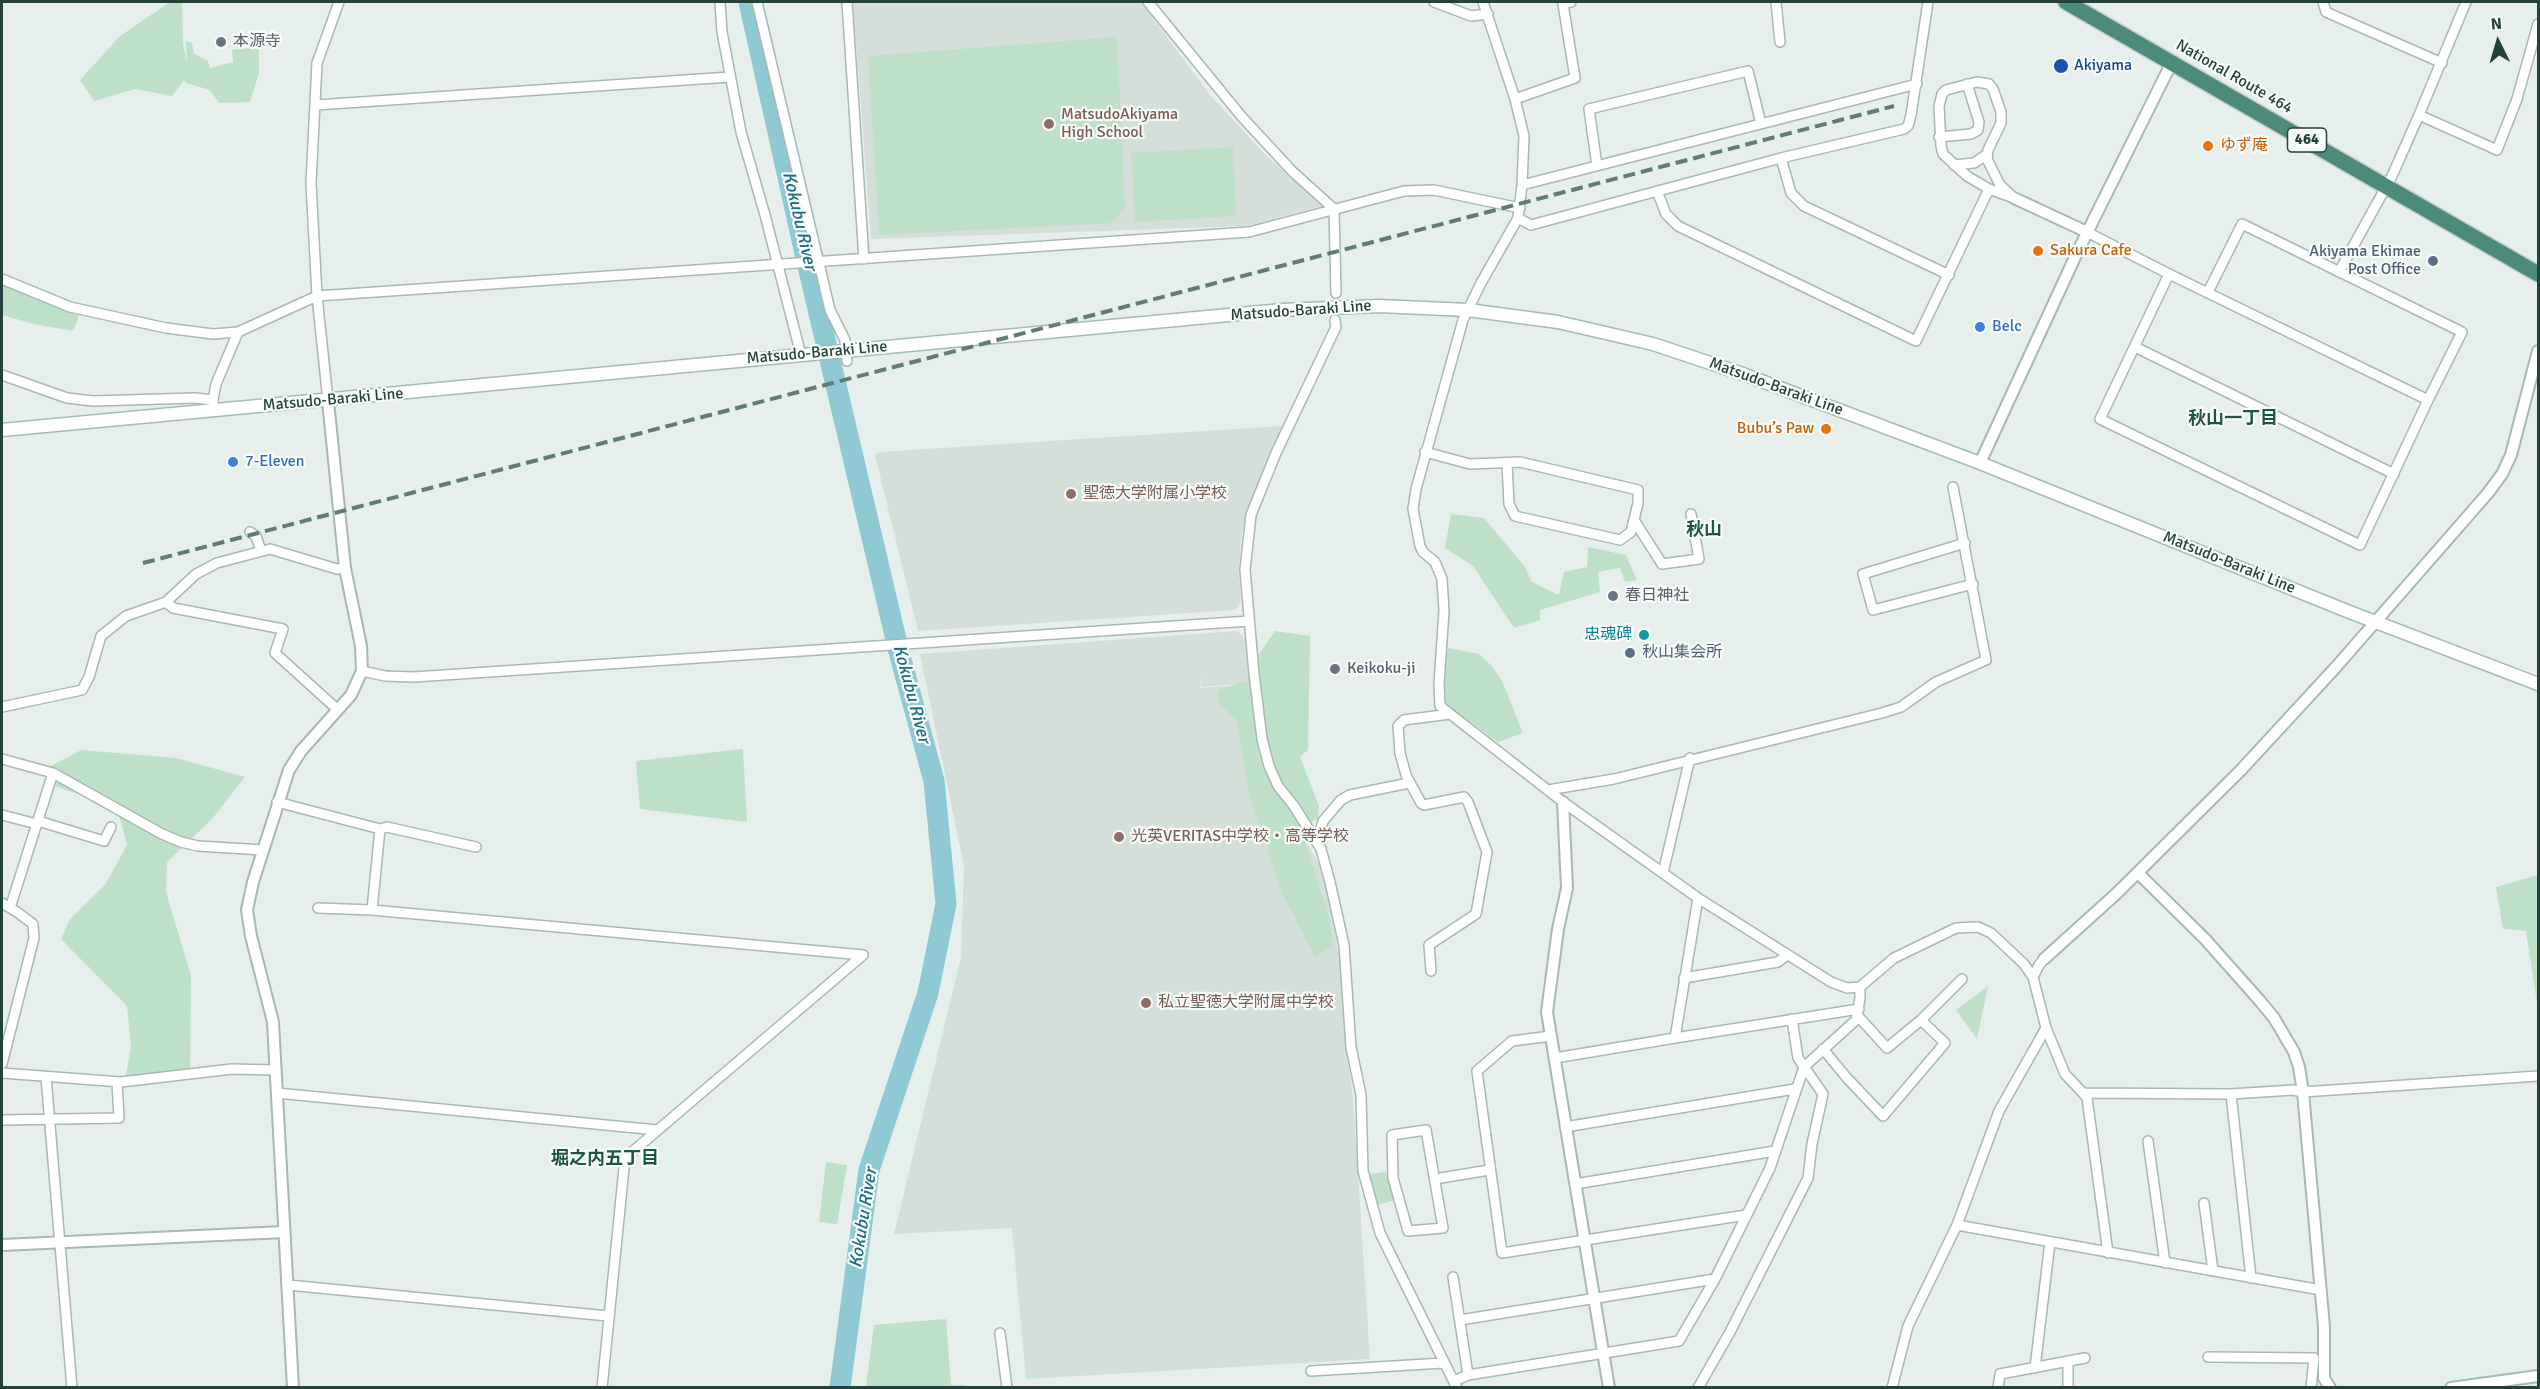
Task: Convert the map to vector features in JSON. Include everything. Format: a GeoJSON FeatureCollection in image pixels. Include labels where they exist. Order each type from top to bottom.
{"type":"FeatureCollection","features":[{"type":"Feature","properties":{"kind":"highway","name":"National Route 464"},"geometry":{"type":"LineString","coordinates":[[2066,2],[2538,274]]}},
{"type":"Feature","properties":{"kind":"main road","name":"Matsudo-Baraki Line"},"geometry":{"type":"LineString","coordinates":[[2,430],[213,406],[328,401],[801,355],[847,356],[1330,307],[1379,306],[1468,310],[1558,322],[1653,344],[1743,374],[1980,463],[2375,622],[2538,684]]}},
{"type":"Feature","properties":{"kind":"street"},"geometry":{"type":"LineString","coordinates":[[293,1388],[273,1022],[251,936],[247,910],[277,802],[289,770],[301,751],[351,695],[362,671],[361,646],[345,568],[317,296],[311,183],[319,53],[339,2]]}},
{"type":"Feature","properties":{"kind":"street"},"geometry":{"type":"LineString","coordinates":[[720,2],[730,77],[741,132],[801,355]]}},
{"type":"Feature","properties":{"kind":"street"},"geometry":{"type":"LineString","coordinates":[[757,2],[830,310],[845,340],[847,356]]}},
{"type":"Feature","properties":{"kind":"street"},"geometry":{"type":"LineString","coordinates":[[847,2],[864,259]]}},
{"type":"Feature","properties":{"kind":"street"},"geometry":{"type":"LineString","coordinates":[[1148,2],[1242,117],[1293,172],[1334,209],[1336,293]]}},
{"type":"Feature","properties":{"kind":"street"},"geometry":{"type":"LineString","coordinates":[[1434,2],[1471,16],[1488,14]]}},
{"type":"Feature","properties":{"kind":"street"},"geometry":{"type":"LineString","coordinates":[[1483,2],[1515,99],[1525,144],[1519,213],[1468,310],[1416,489],[1414,520],[1420,546],[1422,552],[1435,562],[1442,579],[1444,611],[1440,706],[1563,802],[1698,898],[1831,982],[1846,988],[1860,987],[1894,958],[1956,927],[1978,927],[1991,933],[2024,964],[2033,977],[2046,1028],[2065,1074],[2087,1098],[2108,1252]]}},
{"type":"Feature","properties":{"kind":"street"},"geometry":{"type":"LineString","coordinates":[[1515,99],[1575,78],[1565,2]]}},
{"type":"Feature","properties":{"kind":"street"},"geometry":{"type":"LineString","coordinates":[[1776,2],[1780,42]]}},
{"type":"Feature","properties":{"kind":"street"},"geometry":{"type":"LineString","coordinates":[[2,279],[70,307],[165,328],[213,334],[238,332],[317,296],[1249,232],[1404,191],[1425,189],[1519,213],[1531,225],[1781,158],[1904,129],[1908,126],[1917,84],[1928,2]]}},
{"type":"Feature","properties":{"kind":"street"},"geometry":{"type":"LineString","coordinates":[[2323,2],[2326,12],[2442,63]]}},
{"type":"Feature","properties":{"kind":"street"},"geometry":{"type":"LineString","coordinates":[[2338,272],[2386,186],[2442,63],[2466,2]]}},
{"type":"Feature","properties":{"kind":"street"},"geometry":{"type":"LineString","coordinates":[[2419,115],[2498,150],[2536,46],[2538,24]]}},
{"type":"Feature","properties":{"kind":"street"},"geometry":{"type":"LineString","coordinates":[[1980,463],[2087,232],[2172,62]]}},
{"type":"Feature","properties":{"kind":"street"},"geometry":{"type":"LineString","coordinates":[[1597,166],[1588,109],[1748,70],[1761,124]]}},
{"type":"Feature","properties":{"kind":"street"},"geometry":{"type":"LineString","coordinates":[[316,105],[730,77]]}},
{"type":"Feature","properties":{"kind":"street"},"geometry":{"type":"LineString","coordinates":[[1954,165],[1974,163],[1986,155],[2001,123],[2001,112],[1995,93],[1989,84],[1982,82],[1967,84],[1946,90],[1942,94],[1939,106],[1939,137],[1943,154],[1954,165],[1989,189],[2014,198],[2087,232],[2428,400]]}},
{"type":"Feature","properties":{"kind":"street"},"geometry":{"type":"LineString","coordinates":[[1522,185],[1917,84]]}},
{"type":"Feature","properties":{"kind":"street"},"geometry":{"type":"LineString","coordinates":[[1939,137],[1971,134],[1978,130],[1979,122],[1967,84]]}},
{"type":"Feature","properties":{"kind":"street"},"geometry":{"type":"LineString","coordinates":[[1986,155],[2000,185],[2014,198]]}},
{"type":"Feature","properties":{"kind":"street"},"geometry":{"type":"LineString","coordinates":[[1781,158],[1791,193],[1804,206],[1948,275]]}},
{"type":"Feature","properties":{"kind":"street"},"geometry":{"type":"LineString","coordinates":[[1657,190],[1666,214],[1678,226],[1916,341],[1989,189]]}},
{"type":"Feature","properties":{"kind":"street"},"geometry":{"type":"LineString","coordinates":[[2169,274],[2100,419],[2360,545],[2462,332],[2242,224],[2208,292]]}},
{"type":"Feature","properties":{"kind":"street"},"geometry":{"type":"LineString","coordinates":[[1335,320],[1336,327],[1276,453],[1251,515],[1245,570],[1262,739],[1278,786],[1294,806],[1321,849],[1330,882],[1344,945],[1351,1047],[1361,1095],[1363,1171],[1380,1233],[1455,1384],[1468,1375],[1679,1341],[1715,1279],[1770,1168],[1804,1067],[1856,1020],[1860,987]]}},
{"type":"Feature","properties":{"kind":"street"},"geometry":{"type":"LineString","coordinates":[[2,375],[67,398],[93,401],[195,398],[213,406],[216,384],[238,332]]}},
{"type":"Feature","properties":{"kind":"street"},"geometry":{"type":"LineString","coordinates":[[2135,347],[2394,474]]}},
{"type":"Feature","properties":{"kind":"street"},"geometry":{"type":"LineString","coordinates":[[2033,977],[2044,959],[2138,873],[2241,770],[2375,622],[2502,474],[2511,455],[2538,351]]}},
{"type":"Feature","properties":{"kind":"street"},"geometry":{"type":"LineString","coordinates":[[1425,452],[1470,464],[1520,462],[1638,490],[1631,532],[1620,540],[1515,516],[1509,504],[1508,463]]}},
{"type":"Feature","properties":{"kind":"street"},"geometry":{"type":"LineString","coordinates":[[1548,790],[1614,779],[1690,758],[1844,724],[1901,706],[1936,682],[1986,660],[1953,487]]}},
{"type":"Feature","properties":{"kind":"street"},"geometry":{"type":"LineString","coordinates":[[1634,520],[1662,564],[1699,560],[1691,514]]}},
{"type":"Feature","properties":{"kind":"street"},"geometry":{"type":"LineString","coordinates":[[250,532],[256,536],[261,551]]}},
{"type":"Feature","properties":{"kind":"street"},"geometry":{"type":"LineString","coordinates":[[1965,543],[1863,574],[1873,610],[1973,584]]}},
{"type":"Feature","properties":{"kind":"street"},"geometry":{"type":"LineString","coordinates":[[2,706],[82,690],[89,676],[101,636],[126,616],[166,602],[196,574],[217,563],[270,549],[337,568],[345,568]]}},
{"type":"Feature","properties":{"kind":"street"},"geometry":{"type":"LineString","coordinates":[[166,602],[173,608],[283,629],[275,652],[338,710]]}},
{"type":"Feature","properties":{"kind":"street"},"geometry":{"type":"LineString","coordinates":[[362,671],[385,676],[414,677],[1249,621]]}},
{"type":"Feature","properties":{"kind":"street"},"geometry":{"type":"LineString","coordinates":[[1431,971],[1429,945],[1476,914],[1487,852],[1464,797],[1425,805],[1421,803],[1409,783],[1400,753],[1398,726],[1404,720],[1450,714]]}},
{"type":"Feature","properties":{"kind":"street"},"geometry":{"type":"LineString","coordinates":[[1663,873],[1690,758]]}},
{"type":"Feature","properties":{"kind":"street"},"geometry":{"type":"LineString","coordinates":[[2,759],[53,773],[162,834],[181,842],[198,846],[263,850]]}},
{"type":"Feature","properties":{"kind":"street"},"geometry":{"type":"LineString","coordinates":[[2,1064],[34,938],[33,924],[6,905],[53,773]]}},
{"type":"Feature","properties":{"kind":"street"},"geometry":{"type":"LineString","coordinates":[[1317,842],[1323,821],[1341,800],[1350,795],[1409,783]]}},
{"type":"Feature","properties":{"kind":"street"},"geometry":{"type":"LineString","coordinates":[[277,802],[380,829],[387,827],[476,847]]}},
{"type":"Feature","properties":{"kind":"street"},"geometry":{"type":"LineString","coordinates":[[1563,802],[1568,888],[1558,929],[1547,1004],[1565,1127],[1609,1388]]}},
{"type":"Feature","properties":{"kind":"street"},"geometry":{"type":"LineString","coordinates":[[2,815],[104,841],[111,827]]}},
{"type":"Feature","properties":{"kind":"street"},"geometry":{"type":"LineString","coordinates":[[372,910],[380,829]]}},
{"type":"Feature","properties":{"kind":"street"},"geometry":{"type":"LineString","coordinates":[[2138,873],[2205,939],[2274,1018],[2294,1052],[2303,1092],[2324,1327],[2311,1388]]}},
{"type":"Feature","properties":{"kind":"street"},"geometry":{"type":"LineString","coordinates":[[1675,1038],[1698,898]]}},
{"type":"Feature","properties":{"kind":"street"},"geometry":{"type":"LineString","coordinates":[[318,908],[372,910],[711,943],[862,955],[625,1158],[602,1388]]}},
{"type":"Feature","properties":{"kind":"street"},"geometry":{"type":"LineString","coordinates":[[1684,978],[1778,962],[1787,955]]}},
{"type":"Feature","properties":{"kind":"street"},"geometry":{"type":"LineString","coordinates":[[1858,1012],[1887,1048],[1921,1020],[1962,979]]}},
{"type":"Feature","properties":{"kind":"street"},"geometry":{"type":"LineString","coordinates":[[1555,1058],[1792,1019],[1858,1012]]}},
{"type":"Feature","properties":{"kind":"street"},"geometry":{"type":"LineString","coordinates":[[1698,1388],[1730,1332],[1808,1178],[1812,1144],[1823,1094],[1798,1058],[1792,1019]]}},
{"type":"Feature","properties":{"kind":"street"},"geometry":{"type":"LineString","coordinates":[[1823,1049],[1883,1116],[1946,1043],[1921,1020]]}},
{"type":"Feature","properties":{"kind":"street"},"geometry":{"type":"LineString","coordinates":[[1892,1388],[1908,1326],[1957,1225],[2003,1100],[2046,1028]]}},
{"type":"Feature","properties":{"kind":"street"},"geometry":{"type":"LineString","coordinates":[[1551,1036],[1512,1041],[1477,1071],[1502,1253],[1746,1215]]}},
{"type":"Feature","properties":{"kind":"street"},"geometry":{"type":"LineString","coordinates":[[2,1073],[117,1082],[232,1070],[276,1070]]}},
{"type":"Feature","properties":{"kind":"street"},"geometry":{"type":"LineString","coordinates":[[2083,1093],[2231,1094],[2293,1090],[2303,1092],[2538,1076]]}},
{"type":"Feature","properties":{"kind":"street"},"geometry":{"type":"LineString","coordinates":[[46,1077],[72,1388]]}},
{"type":"Feature","properties":{"kind":"street"},"geometry":{"type":"LineString","coordinates":[[2,1120],[119,1118],[117,1082]]}},
{"type":"Feature","properties":{"kind":"street"},"geometry":{"type":"LineString","coordinates":[[1565,1127],[1795,1089]]}},
{"type":"Feature","properties":{"kind":"street"},"geometry":{"type":"LineString","coordinates":[[277,1093],[657,1130]]}},
{"type":"Feature","properties":{"kind":"street"},"geometry":{"type":"LineString","coordinates":[[2231,1094],[2251,1278]]}},
{"type":"Feature","properties":{"kind":"street"},"geometry":{"type":"LineString","coordinates":[[1426,1130],[1435,1179],[1443,1228],[1408,1231],[1393,1179],[1392,1135],[1426,1130]]}},
{"type":"Feature","properties":{"kind":"street"},"geometry":{"type":"LineString","coordinates":[[2148,1141],[2165,1263]]}},
{"type":"Feature","properties":{"kind":"street"},"geometry":{"type":"LineString","coordinates":[[1575,1184],[1775,1151]]}},
{"type":"Feature","properties":{"kind":"street"},"geometry":{"type":"LineString","coordinates":[[1435,1179],[1489,1170]]}},
{"type":"Feature","properties":{"kind":"street"},"geometry":{"type":"LineString","coordinates":[[2204,1203],[2213,1272]]}},
{"type":"Feature","properties":{"kind":"street"},"geometry":{"type":"LineString","coordinates":[[1957,1225],[2321,1290]]}},
{"type":"Feature","properties":{"kind":"street"},"geometry":{"type":"LineString","coordinates":[[2,1245],[284,1232]]}},
{"type":"Feature","properties":{"kind":"street"},"geometry":{"type":"LineString","coordinates":[[2036,1368],[2050,1242]]}},
{"type":"Feature","properties":{"kind":"street"},"geometry":{"type":"LineString","coordinates":[[1453,1276],[1468,1375]]}},
{"type":"Feature","properties":{"kind":"street"},"geometry":{"type":"LineString","coordinates":[[1460,1320],[1715,1279]]}},
{"type":"Feature","properties":{"kind":"street"},"geometry":{"type":"LineString","coordinates":[[288,1285],[608,1316]]}},
{"type":"Feature","properties":{"kind":"street"},"geometry":{"type":"LineString","coordinates":[[1000,1333],[1007,1388]]}},
{"type":"Feature","properties":{"kind":"street"},"geometry":{"type":"LineString","coordinates":[[2208,1357],[2318,1358]]}},
{"type":"Feature","properties":{"kind":"street"},"geometry":{"type":"LineString","coordinates":[[1998,1388],[2000,1374],[2085,1358]]}},
{"type":"Feature","properties":{"kind":"street"},"geometry":{"type":"LineString","coordinates":[[2318,1358],[2324,1378],[2330,1388]]}},
{"type":"Feature","properties":{"kind":"street"},"geometry":{"type":"LineString","coordinates":[[2068,1361],[2068,1388]]}},
{"type":"Feature","properties":{"kind":"street"},"geometry":{"type":"LineString","coordinates":[[1311,1371],[1443,1363]]}},
{"type":"Feature","properties":{"kind":"street"},"geometry":{"type":"LineString","coordinates":[[2451,1388],[2538,1376]]}},
{"type":"Feature","properties":{"kind":"shaded area","name":"MatsudoAkiyama High School"},"geometry":{"type":"Polygon","coordinates":[[[853,2],[1141,2],[1210,95],[1263,152],[1321,206],[1246,226],[871,239],[853,2]]]}},
{"type":"Feature","properties":{"kind":"shaded area","name":"聖徳大学附属小学校"},"geometry":{"type":"Polygon","coordinates":[[[1282,426],[1242,533],[1239,567],[1241,602],[1235,610],[918,631],[875,455],[880,452],[1282,426]]]}},
{"type":"Feature","properties":{"kind":"shaded area","name":"私立聖徳大学附属中学校"},"geometry":{"type":"Polygon","coordinates":[[[1237,631],[1245,638],[1249,683],[1202,687],[1200,673],[1201,688],[1249,684],[1296,825],[1317,860],[1324,878],[1340,958],[1346,1048],[1353,1096],[1370,1359],[1026,1379],[1012,1228],[894,1234],[961,957],[964,866],[920,654],[1237,631]]]}},
{"type":"Feature","properties":{"kind":"green space"},"geometry":{"type":"Polygon","coordinates":[[[168,2],[182,2],[183,44],[187,63],[186,41],[192,43],[194,54],[208,61],[210,68],[233,62],[232,50],[259,47],[259,73],[250,102],[219,103],[210,90],[186,83],[184,80],[172,96],[135,89],[94,101],[80,80],[120,36],[168,2]]]}},
{"type":"Feature","properties":{"kind":"green space"},"geometry":{"type":"Polygon","coordinates":[[[1117,37],[1125,207],[1112,223],[879,235],[868,56],[1117,37]]]}},
{"type":"Feature","properties":{"kind":"green space"},"geometry":{"type":"Polygon","coordinates":[[[1233,147],[1236,216],[1135,222],[1131,153],[1233,147]]]}},
{"type":"Feature","properties":{"kind":"green space"},"geometry":{"type":"Polygon","coordinates":[[[2,283],[79,316],[73,331],[2,315],[2,283]]]}},
{"type":"Feature","properties":{"kind":"green space"},"geometry":{"type":"Polygon","coordinates":[[[1451,514],[1484,518],[1525,567],[1532,582],[1559,595],[1564,572],[1587,567],[1588,547],[1626,555],[1637,580],[1625,582],[1620,568],[1598,572],[1600,592],[1540,610],[1540,620],[1514,628],[1473,566],[1445,548],[1451,514]]]}},
{"type":"Feature","properties":{"kind":"green space"},"geometry":{"type":"Polygon","coordinates":[[[1275,631],[1310,636],[1308,750],[1300,757],[1319,806],[1318,818],[1301,830],[1329,917],[1333,946],[1315,957],[1282,893],[1249,794],[1237,721],[1218,702],[1218,690],[1257,675],[1259,654],[1275,631]]]}},
{"type":"Feature","properties":{"kind":"green space"},"geometry":{"type":"Polygon","coordinates":[[[1448,648],[1479,654],[1492,666],[1503,683],[1523,733],[1498,742],[1446,704],[1444,680],[1448,648]]]}},
{"type":"Feature","properties":{"kind":"green space"},"geometry":{"type":"Polygon","coordinates":[[[743,749],[747,822],[640,809],[636,761],[743,749]]]}},
{"type":"Feature","properties":{"kind":"green space"},"geometry":{"type":"Polygon","coordinates":[[[81,750],[176,758],[245,777],[212,819],[167,862],[166,892],[191,976],[190,1073],[176,1078],[126,1075],[131,1046],[127,1006],[61,939],[70,919],[105,885],[127,845],[117,807],[57,787],[42,771],[81,750]]]}},
{"type":"Feature","properties":{"kind":"green space"},"geometry":{"type":"Polygon","coordinates":[[[2538,875],[2538,1010],[2526,931],[2503,929],[2496,887],[2538,875]]]}},
{"type":"Feature","properties":{"kind":"green space"},"geometry":{"type":"Polygon","coordinates":[[[1988,986],[1977,1039],[1956,1010],[1988,986]]]}},
{"type":"Feature","properties":{"kind":"green space"},"geometry":{"type":"Polygon","coordinates":[[[826,1162],[847,1165],[837,1224],[819,1222],[826,1162]]]}},
{"type":"Feature","properties":{"kind":"green space"},"geometry":{"type":"Polygon","coordinates":[[[1386,1172],[1396,1200],[1376,1205],[1369,1174],[1386,1172]]]}},
{"type":"Feature","properties":{"kind":"green space"},"geometry":{"type":"Polygon","coordinates":[[[946,1319],[951,1385],[964,1385],[964,1387],[866,1387],[874,1325],[946,1319]]]}},
{"type":"Feature","properties":{"kind":"waterway","name":"Kokubu River"},"geometry":{"type":"LineString","coordinates":[[749,2],[806,258],[899,652],[934,781],[946,904],[928,993],[869,1170],[840,1388]]}},
{"type":"Feature","properties":{"kind":"railway"},"geometry":{"type":"LineString","coordinates":[[143,563],[1894,106]]}},
{"type":"Feature","properties":{"kind":"place","name":"本源寺"},"geometry":{"type":"Point","coordinates":[221,42]}},
{"type":"Feature","properties":{"kind":"place","name":"Akiyama"},"geometry":{"type":"Point","coordinates":[2061,66]}},
{"type":"Feature","properties":{"kind":"place","name":"MatsudoAkiyama High School"},"geometry":{"type":"Point","coordinates":[1049,124]}},
{"type":"Feature","properties":{"kind":"place","name":"ゆず庵"},"geometry":{"type":"Point","coordinates":[2208,146]}},
{"type":"Feature","properties":{"kind":"place","name":"Sakura Cafe"},"geometry":{"type":"Point","coordinates":[2038,251]}},
{"type":"Feature","properties":{"kind":"place","name":"Akiyama Ekimae Post Office"},"geometry":{"type":"Point","coordinates":[2433,261]}},
{"type":"Feature","properties":{"kind":"place","name":"Belc"},"geometry":{"type":"Point","coordinates":[1980,327]}},
{"type":"Feature","properties":{"kind":"place","name":"Bubu’s Paw"},"geometry":{"type":"Point","coordinates":[1826,429]}},
{"type":"Feature","properties":{"kind":"place","name":"7-Eleven"},"geometry":{"type":"Point","coordinates":[233,462]}},
{"type":"Feature","properties":{"kind":"place","name":"聖徳大学附属小学校"},"geometry":{"type":"Point","coordinates":[1071,494]}},
{"type":"Feature","properties":{"kind":"place","name":"春日神社"},"geometry":{"type":"Point","coordinates":[1613,596]}},
{"type":"Feature","properties":{"kind":"place","name":"忠魂碑"},"geometry":{"type":"Point","coordinates":[1644,635]}},
{"type":"Feature","properties":{"kind":"place","name":"秋山集会所"},"geometry":{"type":"Point","coordinates":[1630,653]}},
{"type":"Feature","properties":{"kind":"place","name":"Keikoku-ji"},"geometry":{"type":"Point","coordinates":[1335,669]}},
{"type":"Feature","properties":{"kind":"place","name":"光英VERITAS中学校・高等学校"},"geometry":{"type":"Point","coordinates":[1119,837]}},
{"type":"Feature","properties":{"kind":"place","name":"私立聖徳大学附属中学校"},"geometry":{"type":"Point","coordinates":[1146,1003]}},
{"type":"Feature","properties":{"kind":"district","name":"秋山一丁目"},"geometry":{"type":"Point","coordinates":[2233,419]}},
{"type":"Feature","properties":{"kind":"district","name":"秋山"},"geometry":{"type":"Point","coordinates":[1704,530]}},
{"type":"Feature","properties":{"kind":"district","name":"堀之内五丁目"},"geometry":{"type":"Point","coordinates":[605,1159]}}]}
